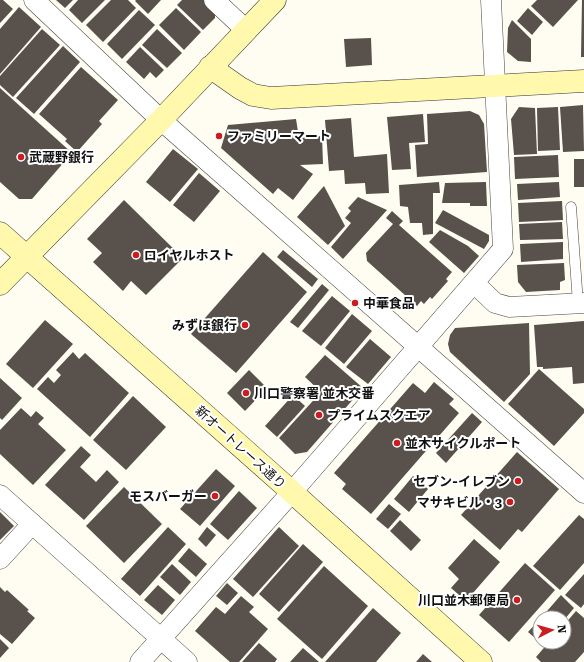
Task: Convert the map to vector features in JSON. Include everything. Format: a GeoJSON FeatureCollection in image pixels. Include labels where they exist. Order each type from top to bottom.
{"type":"FeatureCollection","features":[{"type":"Feature","properties":{"kind":"street"},"geometry":{"type":"LineString","coordinates":[[34,0],[161,120],[584,493]]}},
{"type":"Feature","properties":{"kind":"street"},"geometry":{"type":"LineString","coordinates":[[214,0],[246,30]]}},
{"type":"Feature","properties":{"kind":"street"},"geometry":{"type":"LineString","coordinates":[[0,284],[161,120],[275,0]]}},
{"type":"Feature","properties":{"kind":"street"},"geometry":{"type":"LineString","coordinates":[[140,662],[292,492],[503,248],[494,87],[491,0]]}},
{"type":"Feature","properties":{"kind":"street"},"geometry":{"type":"LineString","coordinates":[[210,67],[240,88],[253,95],[271,98],[584,82]]}},
{"type":"Feature","properties":{"kind":"street","name":"新オートレース通り"},"geometry":{"type":"LineString","coordinates":[[0,233],[292,492],[480,662]]}},
{"type":"Feature","properties":{"kind":"street"},"geometry":{"type":"LineString","coordinates":[[474,283],[495,303],[509,307],[581,303]]}},
{"type":"Feature","properties":{"kind":"street"},"geometry":{"type":"LineString","coordinates":[[0,495],[187,662]]}},
{"type":"Feature","properties":{"kind":"street"},"geometry":{"type":"LineString","coordinates":[[0,559],[32,524]]}},
{"type":"Feature","properties":{"kind":"lane"},"geometry":{"type":"LineString","coordinates":[[571,207],[581,303]]}},
{"type":"Feature","properties":{"kind":"building"},"geometry":{"type":"Polygon","coordinates":[[[0,0],[3,0],[13,9],[0,23],[0,0]]]}},
{"type":"Feature","properties":{"kind":"building"},"geometry":{"type":"Polygon","coordinates":[[[56,0],[73,0],[65,8],[56,0]]]}},
{"type":"Feature","properties":{"kind":"building"},"geometry":{"type":"Polygon","coordinates":[[[78,0],[105,0],[82,23],[69,10],[78,0]]]}},
{"type":"Feature","properties":{"kind":"building"},"geometry":{"type":"Polygon","coordinates":[[[111,0],[128,0],[136,8],[103,42],[86,25],[111,0]]]}},
{"type":"Feature","properties":{"kind":"building"},"geometry":{"type":"Polygon","coordinates":[[[161,0],[148,14],[135,1],[161,0]]]}},
{"type":"Feature","properties":{"kind":"building"},"geometry":{"type":"Polygon","coordinates":[[[182,0],[206,0],[215,9],[215,18],[203,30],[177,5],[182,0]]]}},
{"type":"Feature","properties":{"kind":"building"},"geometry":{"type":"Polygon","coordinates":[[[537,0],[578,0],[553,27],[531,6],[537,0]]]}},
{"type":"Feature","properties":{"kind":"building"},"geometry":{"type":"Polygon","coordinates":[[[582,0],[584,0],[584,57],[581,57],[582,0]]]}},
{"type":"Feature","properties":{"kind":"building"},"geometry":{"type":"Polygon","coordinates":[[[19,7],[41,27],[0,74],[0,29],[19,7]]]}},
{"type":"Feature","properties":{"kind":"building"},"geometry":{"type":"Polygon","coordinates":[[[176,8],[201,32],[184,50],[159,25],[176,8]]]}},
{"type":"Feature","properties":{"kind":"building"},"geometry":{"type":"Polygon","coordinates":[[[528,8],[543,22],[532,35],[517,21],[528,8]]]}},
{"type":"Feature","properties":{"kind":"building"},"geometry":{"type":"Polygon","coordinates":[[[139,10],[155,25],[122,59],[107,44],[139,10]]]}},
{"type":"Feature","properties":{"kind":"building"},"geometry":{"type":"Polygon","coordinates":[[[512,20],[531,39],[531,62],[518,61],[507,52],[508,28],[512,20]]]}},
{"type":"Feature","properties":{"kind":"building"},"geometry":{"type":"Polygon","coordinates":[[[42,29],[60,45],[13,97],[0,85],[0,76],[42,29]]]}},
{"type":"Feature","properties":{"kind":"building"},"geometry":{"type":"Polygon","coordinates":[[[157,29],[182,53],[167,68],[142,45],[157,29]]]}},
{"type":"Feature","properties":{"kind":"building"},"geometry":{"type":"Polygon","coordinates":[[[371,38],[372,65],[346,67],[344,39],[371,38]]]}},
{"type":"Feature","properties":{"kind":"building"},"geometry":{"type":"Polygon","coordinates":[[[63,46],[80,62],[34,114],[16,98],[63,46]]]}},
{"type":"Feature","properties":{"kind":"building"},"geometry":{"type":"Polygon","coordinates":[[[140,47],[164,70],[156,78],[150,72],[144,79],[126,62],[140,47]]]}},
{"type":"Feature","properties":{"kind":"building"},"geometry":{"type":"Polygon","coordinates":[[[81,67],[118,100],[99,121],[102,124],[77,152],[65,141],[67,139],[39,114],[81,67]]]}},
{"type":"Feature","properties":{"kind":"building"},"geometry":{"type":"Polygon","coordinates":[[[0,88],[72,153],[32,199],[19,199],[0,182],[0,88]]]}},
{"type":"Feature","properties":{"kind":"building"},"geometry":{"type":"Polygon","coordinates":[[[583,105],[584,151],[563,152],[560,107],[583,105]]]}},
{"type":"Feature","properties":{"kind":"building"},"geometry":{"type":"Polygon","coordinates":[[[519,107],[535,108],[537,154],[514,155],[511,119],[519,107]]]}},
{"type":"Feature","properties":{"kind":"building"},"geometry":{"type":"Polygon","coordinates":[[[558,107],[560,150],[538,151],[537,108],[558,107]]]}},
{"type":"Feature","properties":{"kind":"building"},"geometry":{"type":"Polygon","coordinates":[[[470,111],[479,115],[484,124],[487,172],[417,177],[415,145],[428,144],[427,114],[470,111]]]}},
{"type":"Feature","properties":{"kind":"building"},"geometry":{"type":"Polygon","coordinates":[[[423,114],[425,142],[409,143],[411,169],[392,170],[387,117],[423,114]]]}},
{"type":"Feature","properties":{"kind":"building"},"geometry":{"type":"Polygon","coordinates":[[[351,118],[354,157],[387,154],[389,193],[366,194],[365,183],[345,184],[344,170],[329,171],[325,120],[351,118]]]}},
{"type":"Feature","properties":{"kind":"building"},"geometry":{"type":"Polygon","coordinates":[[[296,119],[299,138],[322,136],[323,164],[300,165],[313,174],[293,200],[278,188],[273,194],[221,148],[228,125],[296,119]]]}},
{"type":"Feature","properties":{"kind":"building"},"geometry":{"type":"Polygon","coordinates":[[[173,149],[198,169],[170,202],[146,182],[173,149]]]}},
{"type":"Feature","properties":{"kind":"building"},"geometry":{"type":"Polygon","coordinates":[[[558,155],[559,177],[515,179],[514,157],[558,155]]]}},
{"type":"Feature","properties":{"kind":"building"},"geometry":{"type":"Polygon","coordinates":[[[574,159],[584,159],[584,187],[574,187],[574,159]]]}},
{"type":"Feature","properties":{"kind":"building"},"geometry":{"type":"Polygon","coordinates":[[[199,173],[220,191],[194,222],[173,205],[199,173]]]}},
{"type":"Feature","properties":{"kind":"building"},"geometry":{"type":"Polygon","coordinates":[[[439,182],[440,193],[433,193],[433,234],[423,235],[422,223],[410,223],[408,207],[400,206],[399,185],[439,182]]]}},
{"type":"Feature","properties":{"kind":"building"},"geometry":{"type":"Polygon","coordinates":[[[486,182],[487,206],[470,206],[470,203],[442,203],[445,183],[486,182]]]}},
{"type":"Feature","properties":{"kind":"building"},"geometry":{"type":"Polygon","coordinates":[[[559,182],[560,197],[518,200],[517,184],[559,182]]]}},
{"type":"Feature","properties":{"kind":"building"},"geometry":{"type":"Polygon","coordinates":[[[324,186],[345,226],[328,245],[297,217],[324,186]]]}},
{"type":"Feature","properties":{"kind":"building"},"geometry":{"type":"Polygon","coordinates":[[[358,197],[387,210],[343,259],[331,247],[351,223],[345,218],[351,211],[348,208],[358,197]]]}},
{"type":"Feature","properties":{"kind":"building"},"geometry":{"type":"Polygon","coordinates":[[[124,200],[183,258],[146,295],[131,281],[123,291],[93,262],[102,253],[87,239],[124,200]]]}},
{"type":"Feature","properties":{"kind":"building"},"geometry":{"type":"Polygon","coordinates":[[[562,201],[563,220],[519,222],[518,203],[562,201]]]}},
{"type":"Feature","properties":{"kind":"building"},"geometry":{"type":"Polygon","coordinates":[[[443,210],[489,235],[489,241],[484,249],[435,223],[443,210]]]}},
{"type":"Feature","properties":{"kind":"building"},"geometry":{"type":"Polygon","coordinates":[[[392,211],[403,221],[399,225],[452,272],[446,279],[448,281],[432,299],[430,297],[424,304],[421,301],[417,306],[367,261],[366,253],[393,224],[386,218],[392,211]]]}},
{"type":"Feature","properties":{"kind":"building"},"geometry":{"type":"Polygon","coordinates":[[[562,222],[563,239],[520,240],[519,224],[562,222]]]}},
{"type":"Feature","properties":{"kind":"building"},"geometry":{"type":"Polygon","coordinates":[[[440,230],[468,246],[479,256],[464,273],[429,242],[440,230]]]}},
{"type":"Feature","properties":{"kind":"building"},"geometry":{"type":"Polygon","coordinates":[[[563,242],[563,259],[521,262],[520,244],[563,242]]]}},
{"type":"Feature","properties":{"kind":"building"},"geometry":{"type":"Polygon","coordinates":[[[283,250],[318,279],[312,287],[277,257],[283,250]]]}},
{"type":"Feature","properties":{"kind":"building"},"geometry":{"type":"Polygon","coordinates":[[[263,252],[307,292],[236,373],[191,334],[263,252]]]}},
{"type":"Feature","properties":{"kind":"building"},"geometry":{"type":"Polygon","coordinates":[[[564,263],[565,280],[560,282],[560,290],[526,292],[518,282],[517,265],[564,263]]]}},
{"type":"Feature","properties":{"kind":"building"},"geometry":{"type":"Polygon","coordinates":[[[322,284],[329,290],[298,328],[290,322],[322,284]]]}},
{"type":"Feature","properties":{"kind":"building"},"geometry":{"type":"Polygon","coordinates":[[[332,296],[350,311],[321,346],[302,331],[332,296]]]}},
{"type":"Feature","properties":{"kind":"building"},"geometry":{"type":"Polygon","coordinates":[[[352,314],[372,331],[344,364],[325,348],[352,314]]]}},
{"type":"Feature","properties":{"kind":"building"},"geometry":{"type":"Polygon","coordinates":[[[45,320],[73,344],[33,388],[6,364],[45,320]]]}},
{"type":"Feature","properties":{"kind":"building"},"geometry":{"type":"Polygon","coordinates":[[[584,321],[584,383],[573,384],[572,367],[543,369],[543,367],[537,367],[534,325],[584,321]]]}},
{"type":"Feature","properties":{"kind":"building"},"geometry":{"type":"Polygon","coordinates":[[[529,323],[530,374],[504,402],[450,352],[448,344],[450,335],[455,328],[529,323]]]}},
{"type":"Feature","properties":{"kind":"building"},"geometry":{"type":"Polygon","coordinates":[[[370,339],[391,357],[368,384],[346,367],[370,339]]]}},
{"type":"Feature","properties":{"kind":"building"},"geometry":{"type":"Polygon","coordinates":[[[73,352],[79,359],[85,353],[129,393],[90,437],[37,389],[48,377],[54,383],[61,375],[56,370],[73,352]]]}},
{"type":"Feature","properties":{"kind":"building","name":"プライムスクエア"},"geometry":{"type":"Polygon","coordinates":[[[325,355],[363,388],[307,452],[295,454],[279,438],[321,392],[305,377],[325,355]]]}},
{"type":"Feature","properties":{"kind":"building"},"geometry":{"type":"Polygon","coordinates":[[[539,369],[584,409],[584,413],[554,446],[508,404],[539,369]]]}},
{"type":"Feature","properties":{"kind":"building"},"geometry":{"type":"Polygon","coordinates":[[[249,370],[267,388],[245,411],[227,393],[249,370]]]}},
{"type":"Feature","properties":{"kind":"building"},"geometry":{"type":"Polygon","coordinates":[[[0,378],[22,398],[2,420],[0,418],[0,378]]]}},
{"type":"Feature","properties":{"kind":"building","name":"並木サイクルポート"},"geometry":{"type":"Polygon","coordinates":[[[434,382],[454,399],[449,404],[459,413],[371,514],[342,489],[346,484],[334,473],[413,383],[425,393],[434,382]]]}},
{"type":"Feature","properties":{"kind":"building"},"geometry":{"type":"Polygon","coordinates":[[[293,395],[305,406],[277,437],[265,426],[293,395]]]}},
{"type":"Feature","properties":{"kind":"building"},"geometry":{"type":"Polygon","coordinates":[[[133,396],[166,427],[126,470],[93,440],[133,396]]]}},
{"type":"Feature","properties":{"kind":"building"},"geometry":{"type":"Polygon","coordinates":[[[21,408],[31,417],[36,411],[44,418],[38,424],[66,450],[33,485],[0,454],[0,430],[21,408]]]}},
{"type":"Feature","properties":{"kind":"building"},"geometry":{"type":"Polygon","coordinates":[[[472,413],[482,422],[446,463],[436,453],[472,413]]]}},
{"type":"Feature","properties":{"kind":"building"},"geometry":{"type":"Polygon","coordinates":[[[81,446],[91,455],[80,467],[96,482],[107,470],[119,482],[84,520],[45,485],[81,446]]]}},
{"type":"Feature","properties":{"kind":"building","name":"マサキビル・3"},"geometry":{"type":"Polygon","coordinates":[[[517,452],[559,489],[522,532],[518,529],[500,550],[461,515],[517,452]]]}},
{"type":"Feature","properties":{"kind":"building"},"geometry":{"type":"Polygon","coordinates":[[[216,469],[235,486],[200,526],[180,509],[216,469]]]}},
{"type":"Feature","properties":{"kind":"building"},"geometry":{"type":"Polygon","coordinates":[[[413,476],[428,489],[409,512],[394,499],[413,476]]]}},
{"type":"Feature","properties":{"kind":"building"},"geometry":{"type":"Polygon","coordinates":[[[124,487],[162,524],[124,563],[86,526],[124,487]]]}},
{"type":"Feature","properties":{"kind":"building"},"geometry":{"type":"Polygon","coordinates":[[[239,491],[257,508],[228,540],[210,524],[239,491]]]}},
{"type":"Feature","properties":{"kind":"building"},"geometry":{"type":"Polygon","coordinates":[[[389,504],[401,514],[388,529],[376,519],[389,504]]]}},
{"type":"Feature","properties":{"kind":"building"},"geometry":{"type":"Polygon","coordinates":[[[0,512],[14,526],[0,540],[0,512]]]}},
{"type":"Feature","properties":{"kind":"building"},"geometry":{"type":"Polygon","coordinates":[[[579,515],[584,519],[584,563],[560,590],[533,566],[579,515]]]}},
{"type":"Feature","properties":{"kind":"building"},"geometry":{"type":"Polygon","coordinates":[[[400,520],[421,540],[411,551],[390,531],[400,520]]]}},
{"type":"Feature","properties":{"kind":"building"},"geometry":{"type":"Polygon","coordinates":[[[168,527],[186,544],[140,596],[121,579],[168,527]]]}},
{"type":"Feature","properties":{"kind":"building"},"geometry":{"type":"Polygon","coordinates":[[[207,527],[216,535],[206,547],[198,539],[207,527]]]}},
{"type":"Feature","properties":{"kind":"building"},"geometry":{"type":"Polygon","coordinates":[[[279,527],[299,546],[253,597],[233,579],[279,527]]]}},
{"type":"Feature","properties":{"kind":"building","name":"マサキビル・3"},"geometry":{"type":"Polygon","coordinates":[[[474,539],[500,562],[466,601],[451,588],[459,579],[448,568],[474,539]]]}},
{"type":"Feature","properties":{"kind":"building"},"geometry":{"type":"Polygon","coordinates":[[[303,544],[323,562],[279,612],[259,594],[303,544]]]}},
{"type":"Feature","properties":{"kind":"building"},"geometry":{"type":"Polygon","coordinates":[[[189,548],[207,564],[196,577],[178,561],[189,548]]]}},
{"type":"Feature","properties":{"kind":"building"},"geometry":{"type":"Polygon","coordinates":[[[525,563],[555,590],[537,610],[532,610],[532,616],[509,642],[479,615],[525,563]]]}},
{"type":"Feature","properties":{"kind":"building"},"geometry":{"type":"Polygon","coordinates":[[[172,564],[191,582],[180,595],[160,577],[172,564]]]}},
{"type":"Feature","properties":{"kind":"building"},"geometry":{"type":"Polygon","coordinates":[[[324,566],[368,606],[322,659],[277,619],[324,566]]]}},
{"type":"Feature","properties":{"kind":"building"},"geometry":{"type":"Polygon","coordinates":[[[584,574],[584,604],[581,608],[565,595],[584,574]]]}},
{"type":"Feature","properties":{"kind":"building"},"geometry":{"type":"Polygon","coordinates":[[[227,583],[238,593],[227,605],[216,596],[227,583]]]}},
{"type":"Feature","properties":{"kind":"building"},"geometry":{"type":"Polygon","coordinates":[[[158,585],[175,600],[162,615],[144,600],[158,585]]]}},
{"type":"Feature","properties":{"kind":"building"},"geometry":{"type":"Polygon","coordinates":[[[0,587],[5,592],[7,590],[29,610],[27,611],[35,618],[12,644],[0,634],[0,587]]]}},
{"type":"Feature","properties":{"kind":"building"},"geometry":{"type":"Polygon","coordinates":[[[561,595],[574,608],[572,610],[548,610],[561,595]]]}},
{"type":"Feature","properties":{"kind":"building"},"geometry":{"type":"Polygon","coordinates":[[[241,596],[254,607],[249,612],[268,629],[239,662],[230,662],[195,631],[216,607],[225,614],[241,596]]]}},
{"type":"Feature","properties":{"kind":"building"},"geometry":{"type":"Polygon","coordinates":[[[373,608],[401,633],[376,662],[325,662],[373,608]]]}},
{"type":"Feature","properties":{"kind":"building"},"geometry":{"type":"Polygon","coordinates":[[[576,611],[584,618],[584,652],[575,662],[541,662],[536,657],[542,650],[572,650],[572,616],[576,611]]]}},
{"type":"Feature","properties":{"kind":"building"},"geometry":{"type":"Polygon","coordinates":[[[532,628],[532,635],[528,632],[532,628]]]}},
{"type":"Feature","properties":{"kind":"building"},"geometry":{"type":"Polygon","coordinates":[[[0,639],[9,648],[0,658],[0,639]]]}},
{"type":"Feature","properties":{"kind":"building"},"geometry":{"type":"Polygon","coordinates":[[[259,643],[277,659],[275,662],[242,662],[259,643]]]}},
{"type":"Feature","properties":{"kind":"building"},"geometry":{"type":"Polygon","coordinates":[[[303,648],[319,662],[290,662],[303,648]]]}},
{"type":"Feature","properties":{"kind":"building"},"geometry":{"type":"Polygon","coordinates":[[[423,654],[432,662],[416,662],[423,654]]]}},
{"type":"Feature","properties":{"kind":"place","name":"ファミリーマート"},"geometry":{"type":"Point","coordinates":[219,136]}},
{"type":"Feature","properties":{"kind":"place","name":"武蔵野銀行"},"geometry":{"type":"Point","coordinates":[21,157]}},
{"type":"Feature","properties":{"kind":"place","name":"ロイヤルホスト"},"geometry":{"type":"Point","coordinates":[136,255]}},
{"type":"Feature","properties":{"kind":"place","name":"中華食品"},"geometry":{"type":"Point","coordinates":[355,303]}},
{"type":"Feature","properties":{"kind":"place","name":"みずほ銀行"},"geometry":{"type":"Point","coordinates":[245,325]}},
{"type":"Feature","properties":{"kind":"place","name":"川口警察署 並木交番"},"geometry":{"type":"Point","coordinates":[246,393]}},
{"type":"Feature","properties":{"kind":"place","name":"プライムスクエア"},"geometry":{"type":"Point","coordinates":[319,415]}},
{"type":"Feature","properties":{"kind":"place","name":"並木サイクルポート"},"geometry":{"type":"Point","coordinates":[397,443]}},
{"type":"Feature","properties":{"kind":"place","name":"セブン-イレブン"},"geometry":{"type":"Point","coordinates":[518,481]}},
{"type":"Feature","properties":{"kind":"place","name":"モスバーガー"},"geometry":{"type":"Point","coordinates":[215,496]}},
{"type":"Feature","properties":{"kind":"place","name":"マサキビル・3"},"geometry":{"type":"Point","coordinates":[510,502]}},
{"type":"Feature","properties":{"kind":"place","name":"川口並木郵便局"},"geometry":{"type":"Point","coordinates":[517,600]}}]}
